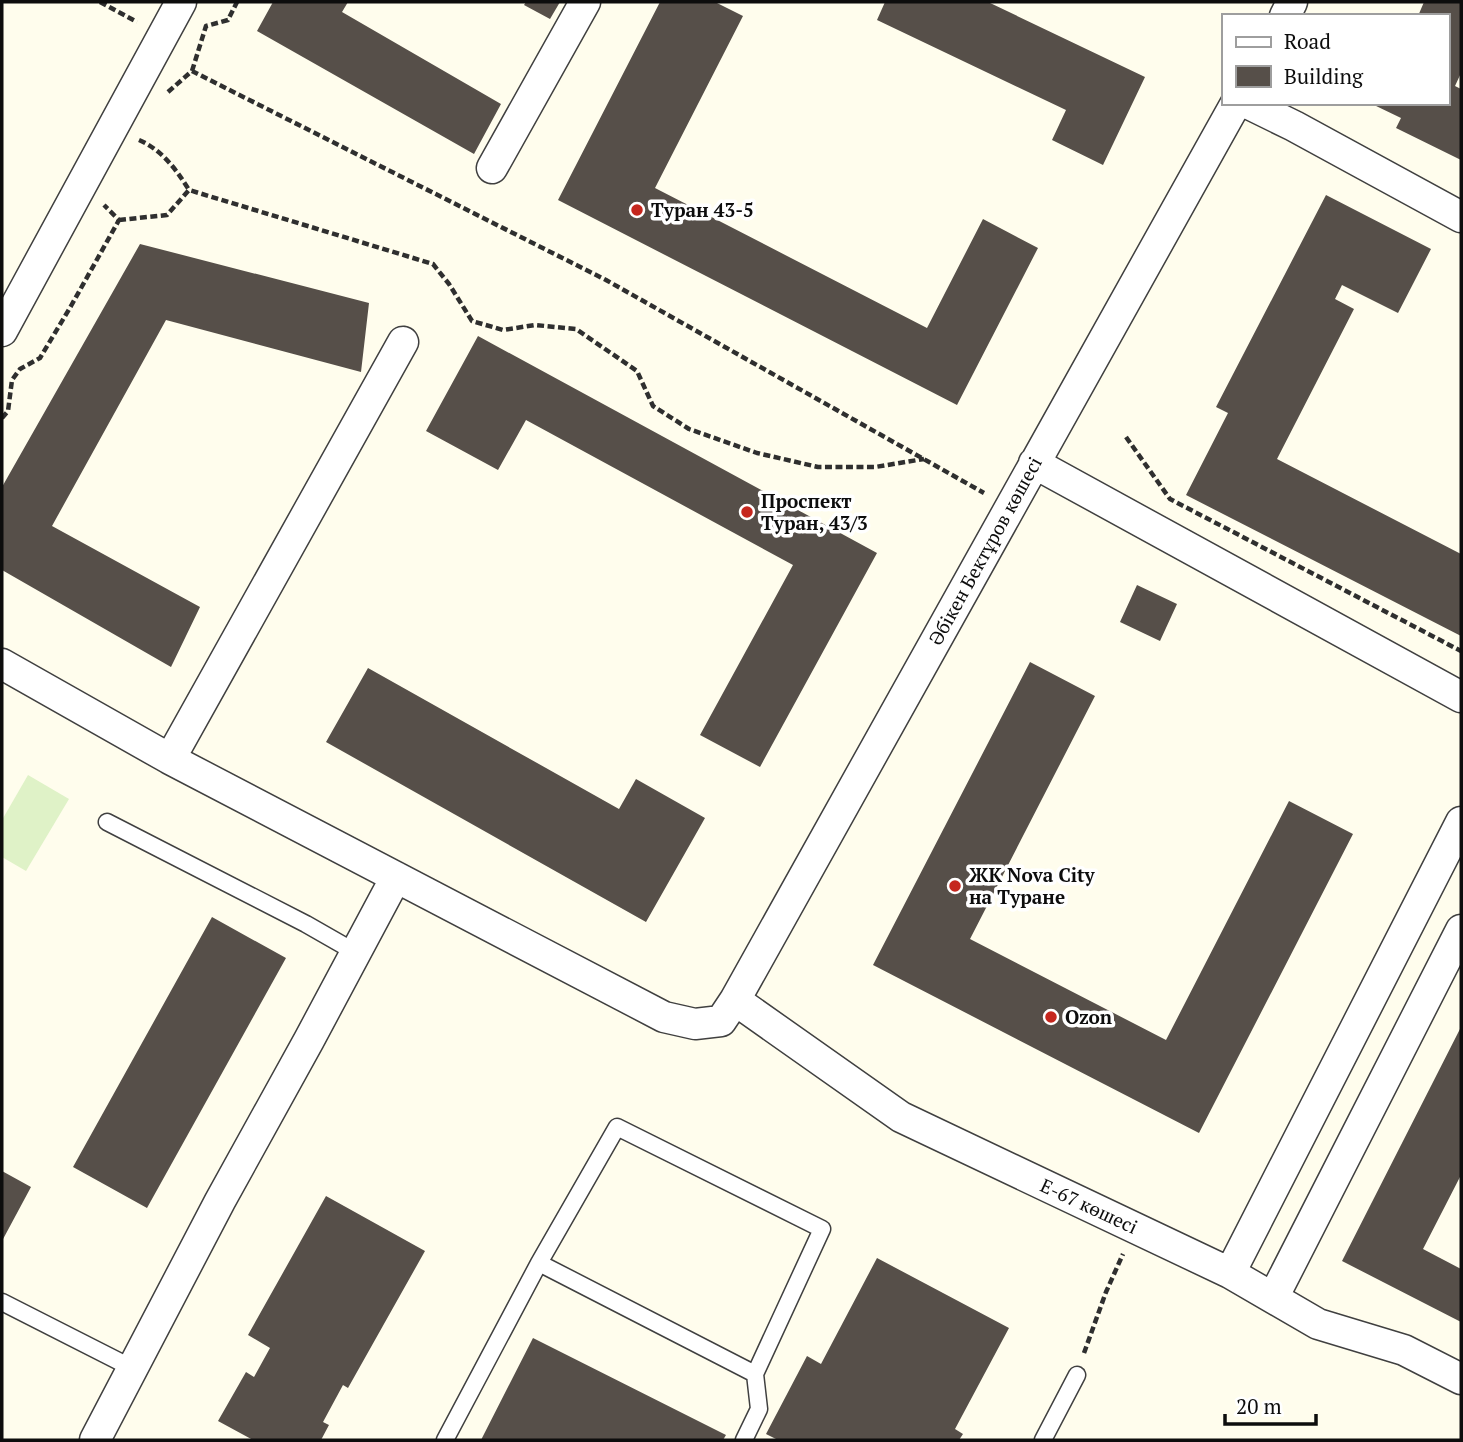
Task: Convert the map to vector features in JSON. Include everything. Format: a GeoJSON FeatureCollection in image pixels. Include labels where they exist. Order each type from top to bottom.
{"type":"FeatureCollection","features":[{"type":"Feature","properties":{"kind":"street"},"geometry":{"type":"LineString","coordinates":[[2,331],[181,2]]}},
{"type":"Feature","properties":{"kind":"street"},"geometry":{"type":"LineString","coordinates":[[492,168],[585,2]]}},
{"type":"Feature","properties":{"kind":"street","name":"Әбікен Бектұров көшесі"},"geometry":{"type":"LineString","coordinates":[[396,877],[664,1017],[695,1024],[721,1021],[1235,105]]}},
{"type":"Feature","properties":{"kind":"street"},"geometry":{"type":"LineString","coordinates":[[1251,105],[1461,217]]}},
{"type":"Feature","properties":{"kind":"street"},"geometry":{"type":"LineString","coordinates":[[170,759],[403,342]]}},
{"type":"Feature","properties":{"kind":"street"},"geometry":{"type":"LineString","coordinates":[[1034,463],[1461,696]]}},
{"type":"Feature","properties":{"kind":"street"},"geometry":{"type":"LineString","coordinates":[[2,664],[170,759],[396,877],[95,1440]]}},
{"type":"Feature","properties":{"kind":"street"},"geometry":{"type":"LineString","coordinates":[[1230,1273],[1461,822]]}},
{"type":"Feature","properties":{"kind":"street"},"geometry":{"type":"LineString","coordinates":[[1273,1298],[1461,930]]}},
{"type":"Feature","properties":{"kind":"street","name":"Е-67 көшесі"},"geometry":{"type":"LineString","coordinates":[[735,1000],[901,1117],[1230,1273],[1318,1324],[1404,1350],[1461,1379]]}},
{"type":"Feature","properties":{"kind":"lane"},"geometry":{"type":"LineString","coordinates":[[107,822],[355,952]]}},
{"type":"Feature","properties":{"kind":"lane"},"geometry":{"type":"LineString","coordinates":[[445,1440],[539,1263],[617,1127],[822,1229],[755,1374],[759,1409],[744,1440]]}},
{"type":"Feature","properties":{"kind":"lane"},"geometry":{"type":"LineString","coordinates":[[539,1263],[755,1374]]}},
{"type":"Feature","properties":{"kind":"lane"},"geometry":{"type":"LineString","coordinates":[[2,1302],[132,1368]]}},
{"type":"Feature","properties":{"kind":"lane"},"geometry":{"type":"LineString","coordinates":[[1043,1440],[1077,1375]]}},
{"type":"Feature","properties":{"kind":"path"},"geometry":{"type":"LineString","coordinates":[[100,2],[162,35]]}},
{"type":"Feature","properties":{"kind":"path"},"geometry":{"type":"LineString","coordinates":[[161,98],[192,71],[206,26],[228,20],[237,2]]}},
{"type":"Feature","properties":{"kind":"path"},"geometry":{"type":"LineString","coordinates":[[192,71],[606,280],[925,458],[1009,508]]}},
{"type":"Feature","properties":{"kind":"path"},"geometry":{"type":"LineString","coordinates":[[129,137],[152,146],[173,165],[189,190],[433,264],[472,321],[503,330],[535,325],[576,329],[637,371],[653,406],[689,429],[757,453],[818,467],[874,467],[925,458]]}},
{"type":"Feature","properties":{"kind":"path"},"geometry":{"type":"LineString","coordinates":[[119,220],[167,215],[189,190]]}},
{"type":"Feature","properties":{"kind":"path"},"geometry":{"type":"LineString","coordinates":[[103,204],[119,220]]}},
{"type":"Feature","properties":{"kind":"path"},"geometry":{"type":"LineString","coordinates":[[2,418],[8,411],[12,380],[20,369],[40,358],[119,220]]}},
{"type":"Feature","properties":{"kind":"path"},"geometry":{"type":"LineString","coordinates":[[1126,437],[1170,499],[1461,651]]}},
{"type":"Feature","properties":{"kind":"path"},"geometry":{"type":"LineString","coordinates":[[1077,1375],[1106,1292],[1134,1227]]}},
{"type":"Feature","properties":{"kind":"green space"},"geometry":{"type":"Polygon","coordinates":[[[28,775],[69,799],[26,871],[2,857],[2,820],[28,775]]]}},
{"type":"Feature","properties":{"kind":"building"},"geometry":{"type":"Polygon","coordinates":[[[273,2],[348,2],[342,12],[501,104],[474,154],[257,31],[273,2]]]}},
{"type":"Feature","properties":{"kind":"building"},"geometry":{"type":"Polygon","coordinates":[[[526,2],[560,2],[550,19],[524,5],[526,2]]]}},
{"type":"Feature","properties":{"kind":"building","name":"Туран 43-5"},"geometry":{"type":"Polygon","coordinates":[[[660,2],[715,2],[743,16],[655,188],[927,328],[983,219],[1038,248],[957,405],[558,200],[660,2]]]}},
{"type":"Feature","properties":{"kind":"building"},"geometry":{"type":"Polygon","coordinates":[[[885,2],[988,2],[1145,77],[1103,165],[1052,140],[1066,110],[877,20],[885,2]]]}},
{"type":"Feature","properties":{"kind":"building"},"geometry":{"type":"Polygon","coordinates":[[[1424,2],[1461,2],[1461,73],[1455,86],[1461,89],[1461,160],[1396,128],[1401,118],[1374,105],[1449,105],[1449,14],[1419,14],[1424,2]]]}},
{"type":"Feature","properties":{"kind":"building"},"geometry":{"type":"Polygon","coordinates":[[[1326,195],[1431,249],[1398,313],[1342,285],[1335,299],[1354,309],[1277,459],[1461,554],[1461,636],[1186,495],[1228,413],[1216,407],[1326,195]]]}},
{"type":"Feature","properties":{"kind":"building"},"geometry":{"type":"Polygon","coordinates":[[[140,244],[369,303],[361,372],[166,320],[52,526],[200,607],[171,667],[2,570],[2,487],[140,244]]]}},
{"type":"Feature","properties":{"kind":"building","name":"Проспект Туран, 43/3"},"geometry":{"type":"Polygon","coordinates":[[[478,336],[877,553],[760,767],[700,735],[793,565],[526,420],[498,470],[426,431],[478,336]]]}},
{"type":"Feature","properties":{"kind":"building"},"geometry":{"type":"Polygon","coordinates":[[[1137,585],[1177,604],[1160,641],[1120,622],[1137,585]]]}},
{"type":"Feature","properties":{"kind":"building","name":"ЖК Nova City на Туране"},"geometry":{"type":"Polygon","coordinates":[[[1030,662],[1095,696],[970,939],[1166,1040],[1289,801],[1353,834],[1199,1133],[873,965],[1030,662]]]}},
{"type":"Feature","properties":{"kind":"building"},"geometry":{"type":"Polygon","coordinates":[[[368,668],[619,809],[636,779],[705,818],[646,922],[326,742],[368,668]]]}},
{"type":"Feature","properties":{"kind":"building"},"geometry":{"type":"Polygon","coordinates":[[[212,917],[286,958],[147,1208],[73,1167],[212,917]]]}},
{"type":"Feature","properties":{"kind":"building"},"geometry":{"type":"Polygon","coordinates":[[[1461,1027],[1461,1175],[1423,1249],[1461,1269],[1461,1322],[1342,1261],[1461,1027]]]}},
{"type":"Feature","properties":{"kind":"building"},"geometry":{"type":"Polygon","coordinates":[[[2,1171],[31,1187],[2,1241],[2,1171]]]}},
{"type":"Feature","properties":{"kind":"building"},"geometry":{"type":"Polygon","coordinates":[[[326,1196],[425,1251],[348,1388],[343,1385],[323,1422],[329,1425],[321,1440],[253,1440],[218,1421],[246,1372],[254,1377],[270,1348],[248,1335],[326,1196]]]}},
{"type":"Feature","properties":{"kind":"building"},"geometry":{"type":"Polygon","coordinates":[[[877,1258],[1009,1328],[955,1429],[963,1434],[959,1440],[778,1440],[766,1434],[807,1356],[821,1364],[877,1258]]]}},
{"type":"Feature","properties":{"kind":"building"},"geometry":{"type":"Polygon","coordinates":[[[533,1338],[726,1435],[723,1440],[481,1440],[533,1338]]]}},
{"type":"Feature","properties":{"kind":"place","name":"Туран 43-5"},"geometry":{"type":"Point","coordinates":[637,210]}},
{"type":"Feature","properties":{"kind":"place","name":"Проспект Туран, 43/3"},"geometry":{"type":"Point","coordinates":[747,512]}},
{"type":"Feature","properties":{"kind":"place","name":"ЖК Nova City на Туране"},"geometry":{"type":"Point","coordinates":[955,886]}},
{"type":"Feature","properties":{"kind":"place","name":"Ozon"},"geometry":{"type":"Point","coordinates":[1051,1017]}}]}
